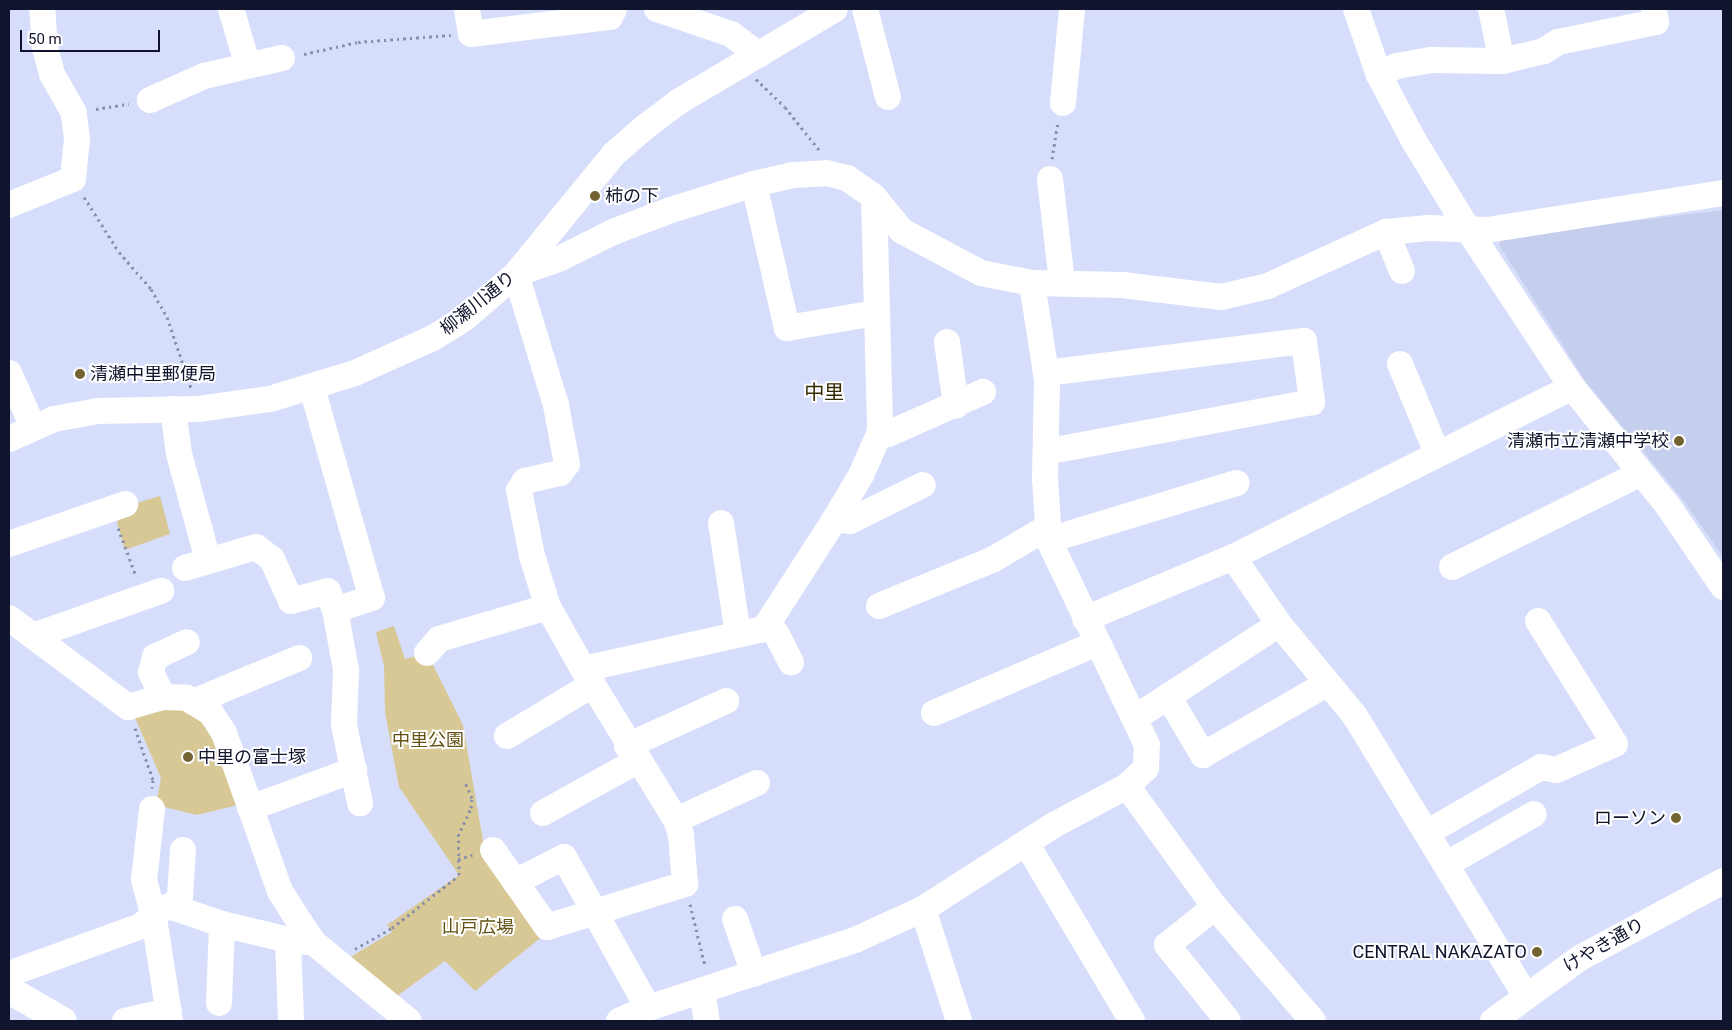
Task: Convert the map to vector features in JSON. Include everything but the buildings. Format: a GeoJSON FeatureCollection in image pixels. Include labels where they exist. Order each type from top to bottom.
{"type":"FeatureCollection","features":[{"type":"Feature","properties":{"kind":"main road"},"geometry":{"type":"LineString","coordinates":[[13,981],[63,1021]]}},
{"type":"Feature","properties":{"kind":"street"},"geometry":{"type":"LineString","coordinates":[[9,205],[73,180],[77,139],[74,113],[50,65],[45,48],[42,9]]}},
{"type":"Feature","properties":{"kind":"street"},"geometry":{"type":"LineString","coordinates":[[231,9],[248,66]]}},
{"type":"Feature","properties":{"kind":"street"},"geometry":{"type":"LineString","coordinates":[[469,21],[610,17],[614,9]]}},
{"type":"Feature","properties":{"kind":"street"},"geometry":{"type":"LineString","coordinates":[[657,9],[731,34],[750,60]]}},
{"type":"Feature","properties":{"kind":"street","name":"柳瀬川通り"},"geometry":{"type":"LineString","coordinates":[[9,439],[33,427],[98,411],[231,407],[312,388],[394,357],[433,338],[465,318],[516,274],[614,154],[678,102],[835,9]]}},
{"type":"Feature","properties":{"kind":"street"},"geometry":{"type":"LineString","coordinates":[[865,9],[888,97]]}},
{"type":"Feature","properties":{"kind":"street"},"geometry":{"type":"LineString","coordinates":[[1063,103],[1072,9]]}},
{"type":"Feature","properties":{"kind":"street"},"geometry":{"type":"LineString","coordinates":[[1356,9],[1378,76],[1414,142],[1469,231],[1572,387],[1668,506],[1723,587]]}},
{"type":"Feature","properties":{"kind":"street"},"geometry":{"type":"LineString","coordinates":[[1491,9],[1502,60]]}},
{"type":"Feature","properties":{"kind":"street"},"geometry":{"type":"LineString","coordinates":[[1378,76],[1397,66],[1430,60],[1502,60],[1544,51],[1558,42],[1656,22],[1654,9]]}},
{"type":"Feature","properties":{"kind":"street"},"geometry":{"type":"LineString","coordinates":[[150,100],[204,76],[282,58]]}},
{"type":"Feature","properties":{"kind":"street"},"geometry":{"type":"LineString","coordinates":[[493,850],[547,927],[594,910],[685,884],[681,835],[676,820],[632,754],[548,607],[532,556],[519,490],[525,481],[560,473],[567,464],[556,405],[516,274],[671,210],[754,184],[794,175],[827,173],[848,178],[874,197],[902,231],[981,273],[1032,283],[1122,285],[1221,297],[1268,286],[1386,232],[1429,228],[1469,231],[1723,193]]}},
{"type":"Feature","properties":{"kind":"street"},"geometry":{"type":"LineString","coordinates":[[1050,180],[1062,283]]}},
{"type":"Feature","properties":{"kind":"street"},"geometry":{"type":"LineString","coordinates":[[754,184],[787,328],[876,313]]}},
{"type":"Feature","properties":{"kind":"street"},"geometry":{"type":"LineString","coordinates":[[507,736],[588,677],[738,634],[764,629],[861,475],[880,432],[874,197]]}},
{"type":"Feature","properties":{"kind":"street"},"geometry":{"type":"LineString","coordinates":[[1386,232],[1402,271]]}},
{"type":"Feature","properties":{"kind":"street"},"geometry":{"type":"LineString","coordinates":[[619,1021],[648,1008],[855,940],[923,909],[1026,843],[1127,786],[1146,768],[1148,745],[1085,619],[1048,533],[1046,373],[1032,283]]}},
{"type":"Feature","properties":{"kind":"street"},"geometry":{"type":"LineString","coordinates":[[1046,373],[1304,341],[1312,402],[1046,452]]}},
{"type":"Feature","properties":{"kind":"street"},"geometry":{"type":"LineString","coordinates":[[947,342],[956,405]]}},
{"type":"Feature","properties":{"kind":"street"},"geometry":{"type":"LineString","coordinates":[[1400,364],[1437,453]]}},
{"type":"Feature","properties":{"kind":"street"},"geometry":{"type":"LineString","coordinates":[[9,373],[33,427]]}},
{"type":"Feature","properties":{"kind":"street"},"geometry":{"type":"LineString","coordinates":[[1085,619],[1234,557],[1437,453],[1572,387]]}},
{"type":"Feature","properties":{"kind":"street"},"geometry":{"type":"LineString","coordinates":[[312,388],[372,598],[335,610]]}},
{"type":"Feature","properties":{"kind":"street"},"geometry":{"type":"LineString","coordinates":[[880,432],[888,434],[983,392]]}},
{"type":"Feature","properties":{"kind":"street"},"geometry":{"type":"LineString","coordinates":[[185,409],[179,454],[196,564],[256,547],[272,559],[291,600],[328,591],[335,610],[346,670],[344,725],[360,802]]}},
{"type":"Feature","properties":{"kind":"street"},"geometry":{"type":"LineString","coordinates":[[1452,567],[1641,473]]}},
{"type":"Feature","properties":{"kind":"street"},"geometry":{"type":"LineString","coordinates":[[879,606],[992,560],[1048,533],[1237,483]]}},
{"type":"Feature","properties":{"kind":"street"},"geometry":{"type":"LineString","coordinates":[[835,519],[850,521],[922,485]]}},
{"type":"Feature","properties":{"kind":"street"},"geometry":{"type":"LineString","coordinates":[[9,544],[118,506]]}},
{"type":"Feature","properties":{"kind":"street"},"geometry":{"type":"LineString","coordinates":[[721,523],[738,634]]}},
{"type":"Feature","properties":{"kind":"street"},"geometry":{"type":"LineString","coordinates":[[1234,557],[1279,624],[1356,716],[1525,995]]}},
{"type":"Feature","properties":{"kind":"street"},"geometry":{"type":"LineString","coordinates":[[33,636],[153,594]]}},
{"type":"Feature","properties":{"kind":"street"},"geometry":{"type":"LineString","coordinates":[[426,653],[440,638],[548,607]]}},
{"type":"Feature","properties":{"kind":"street"},"geometry":{"type":"LineString","coordinates":[[9,618],[128,707],[162,697],[187,698],[211,713],[224,732],[280,891],[301,941],[290,1021]]}},
{"type":"Feature","properties":{"kind":"street"},"geometry":{"type":"LineString","coordinates":[[1428,832],[1541,767],[1556,770],[1615,744],[1538,621]]}},
{"type":"Feature","properties":{"kind":"street"},"geometry":{"type":"LineString","coordinates":[[767,624],[776,633],[792,662]]}},
{"type":"Feature","properties":{"kind":"street"},"geometry":{"type":"LineString","coordinates":[[1134,718],[1279,624]]}},
{"type":"Feature","properties":{"kind":"street"},"geometry":{"type":"LineString","coordinates":[[162,697],[151,672],[155,657],[187,642]]}},
{"type":"Feature","properties":{"kind":"street"},"geometry":{"type":"LineString","coordinates":[[934,713],[1097,643]]}},
{"type":"Feature","properties":{"kind":"street"},"geometry":{"type":"LineString","coordinates":[[194,702],[299,658]]}},
{"type":"Feature","properties":{"kind":"street"},"geometry":{"type":"LineString","coordinates":[[1168,696],[1203,755],[1328,683]]}},
{"type":"Feature","properties":{"kind":"street"},"geometry":{"type":"LineString","coordinates":[[543,813],[632,754],[726,701]]}},
{"type":"Feature","properties":{"kind":"street"},"geometry":{"type":"LineString","coordinates":[[250,808],[354,770]]}},
{"type":"Feature","properties":{"kind":"street"},"geometry":{"type":"LineString","coordinates":[[676,820],[758,783]]}},
{"type":"Feature","properties":{"kind":"street"},"geometry":{"type":"LineString","coordinates":[[1127,786],[1215,907],[1313,1021]]}},
{"type":"Feature","properties":{"kind":"street"},"geometry":{"type":"LineString","coordinates":[[125,1021],[170,1016],[163,912],[144,880],[152,809]]}},
{"type":"Feature","properties":{"kind":"street"},"geometry":{"type":"LineString","coordinates":[[1447,864],[1534,814]]}},
{"type":"Feature","properties":{"kind":"street"},"geometry":{"type":"LineString","coordinates":[[1026,843],[1132,1021]]}},
{"type":"Feature","properties":{"kind":"street"},"geometry":{"type":"LineString","coordinates":[[13,981],[141,926],[163,912],[180,896],[183,850]]}},
{"type":"Feature","properties":{"kind":"street"},"geometry":{"type":"LineString","coordinates":[[515,882],[564,857],[648,1008]]}},
{"type":"Feature","properties":{"kind":"street","name":"けやき通り"},"geometry":{"type":"LineString","coordinates":[[1493,1021],[1525,995],[1604,944],[1723,881]]}},
{"type":"Feature","properties":{"kind":"street"},"geometry":{"type":"LineString","coordinates":[[1215,907],[1167,945],[1219,1019]]}},
{"type":"Feature","properties":{"kind":"street"},"geometry":{"type":"LineString","coordinates":[[923,909],[959,1021]]}},
{"type":"Feature","properties":{"kind":"street"},"geometry":{"type":"LineString","coordinates":[[163,912],[301,941],[337,959],[409,1021]]}},
{"type":"Feature","properties":{"kind":"street"},"geometry":{"type":"LineString","coordinates":[[735,919],[754,974]]}},
{"type":"Feature","properties":{"kind":"street"},"geometry":{"type":"LineString","coordinates":[[219,1003],[222,924]]}},
{"type":"Feature","properties":{"kind":"street"},"geometry":{"type":"LineString","coordinates":[[707,990],[707,1021]]}},
{"type":"Feature","properties":{"kind":"path"},"geometry":{"type":"LineString","coordinates":[[282,58],[469,21]]}},
{"type":"Feature","properties":{"kind":"path"},"geometry":{"type":"LineString","coordinates":[[750,60],[823,156],[827,173]]}},
{"type":"Feature","properties":{"kind":"path"},"geometry":{"type":"LineString","coordinates":[[74,113],[150,100]]}},
{"type":"Feature","properties":{"kind":"path"},"geometry":{"type":"LineString","coordinates":[[1050,180],[1063,103]]}},
{"type":"Feature","properties":{"kind":"path"},"geometry":{"type":"LineString","coordinates":[[73,180],[119,252],[151,289],[167,317],[185,409]]}},
{"type":"Feature","properties":{"kind":"path"},"geometry":{"type":"LineString","coordinates":[[118,506],[153,594]]}},
{"type":"Feature","properties":{"kind":"path"},"geometry":{"type":"LineString","coordinates":[[128,707],[153,780],[152,809]]}},
{"type":"Feature","properties":{"kind":"path"},"geometry":{"type":"LineString","coordinates":[[337,959],[392,928],[459,875],[458,836],[471,808],[472,798],[464,782]]}},
{"type":"Feature","properties":{"kind":"path"},"geometry":{"type":"LineString","coordinates":[[685,884],[707,990]]}},
{"type":"Feature","properties":{"kind":"shaded area","name":"清瀬市立清瀬中学校"},"geometry":{"type":"Polygon","coordinates":[[[1723,210],[1723,557],[1684,501],[1586,382],[1499,245],[1504,237],[1723,210]]]}},
{"type":"Feature","properties":{"kind":"green space"},"geometry":{"type":"Polygon","coordinates":[[[160,496],[170,534],[125,550],[117,523],[121,513],[130,505],[160,496]]]}},
{"type":"Feature","properties":{"kind":"green space"},"geometry":{"type":"Polygon","coordinates":[[[394,626],[405,659],[427,653],[463,725],[486,858],[544,935],[475,991],[445,961],[393,999],[347,959],[392,932],[387,925],[459,875],[399,787],[385,712],[384,666],[376,632],[394,626]]]}},
{"type":"Feature","properties":{"kind":"green space","name":"中里の富士塚"},"geometry":{"type":"Polygon","coordinates":[[[163,705],[207,717],[238,805],[197,815],[156,805],[161,778],[133,713],[163,705]]]}},
{"type":"Feature","properties":{"kind":"place","name":"柿の下"},"geometry":{"type":"Point","coordinates":[595,196]}},
{"type":"Feature","properties":{"kind":"place","name":"清瀬中里郵便局"},"geometry":{"type":"Point","coordinates":[80,374]}},
{"type":"Feature","properties":{"kind":"place","name":"清瀬市立清瀬中学校"},"geometry":{"type":"Point","coordinates":[1679,441]}},
{"type":"Feature","properties":{"kind":"place","name":"中里の富士塚"},"geometry":{"type":"Point","coordinates":[188,757]}},
{"type":"Feature","properties":{"kind":"place","name":"ローソン"},"geometry":{"type":"Point","coordinates":[1676,818]}},
{"type":"Feature","properties":{"kind":"place","name":"CENTRAL NAKAZATO"},"geometry":{"type":"Point","coordinates":[1537,952]}},
{"type":"Feature","properties":{"kind":"district","name":"中里"},"geometry":{"type":"Point","coordinates":[824,392]}},
{"type":"Feature","properties":{"kind":"park label","name":"中里公園"},"geometry":{"type":"Point","coordinates":[428,740]}},
{"type":"Feature","properties":{"kind":"park label","name":"山戸広場"},"geometry":{"type":"Point","coordinates":[478,927]}}]}
